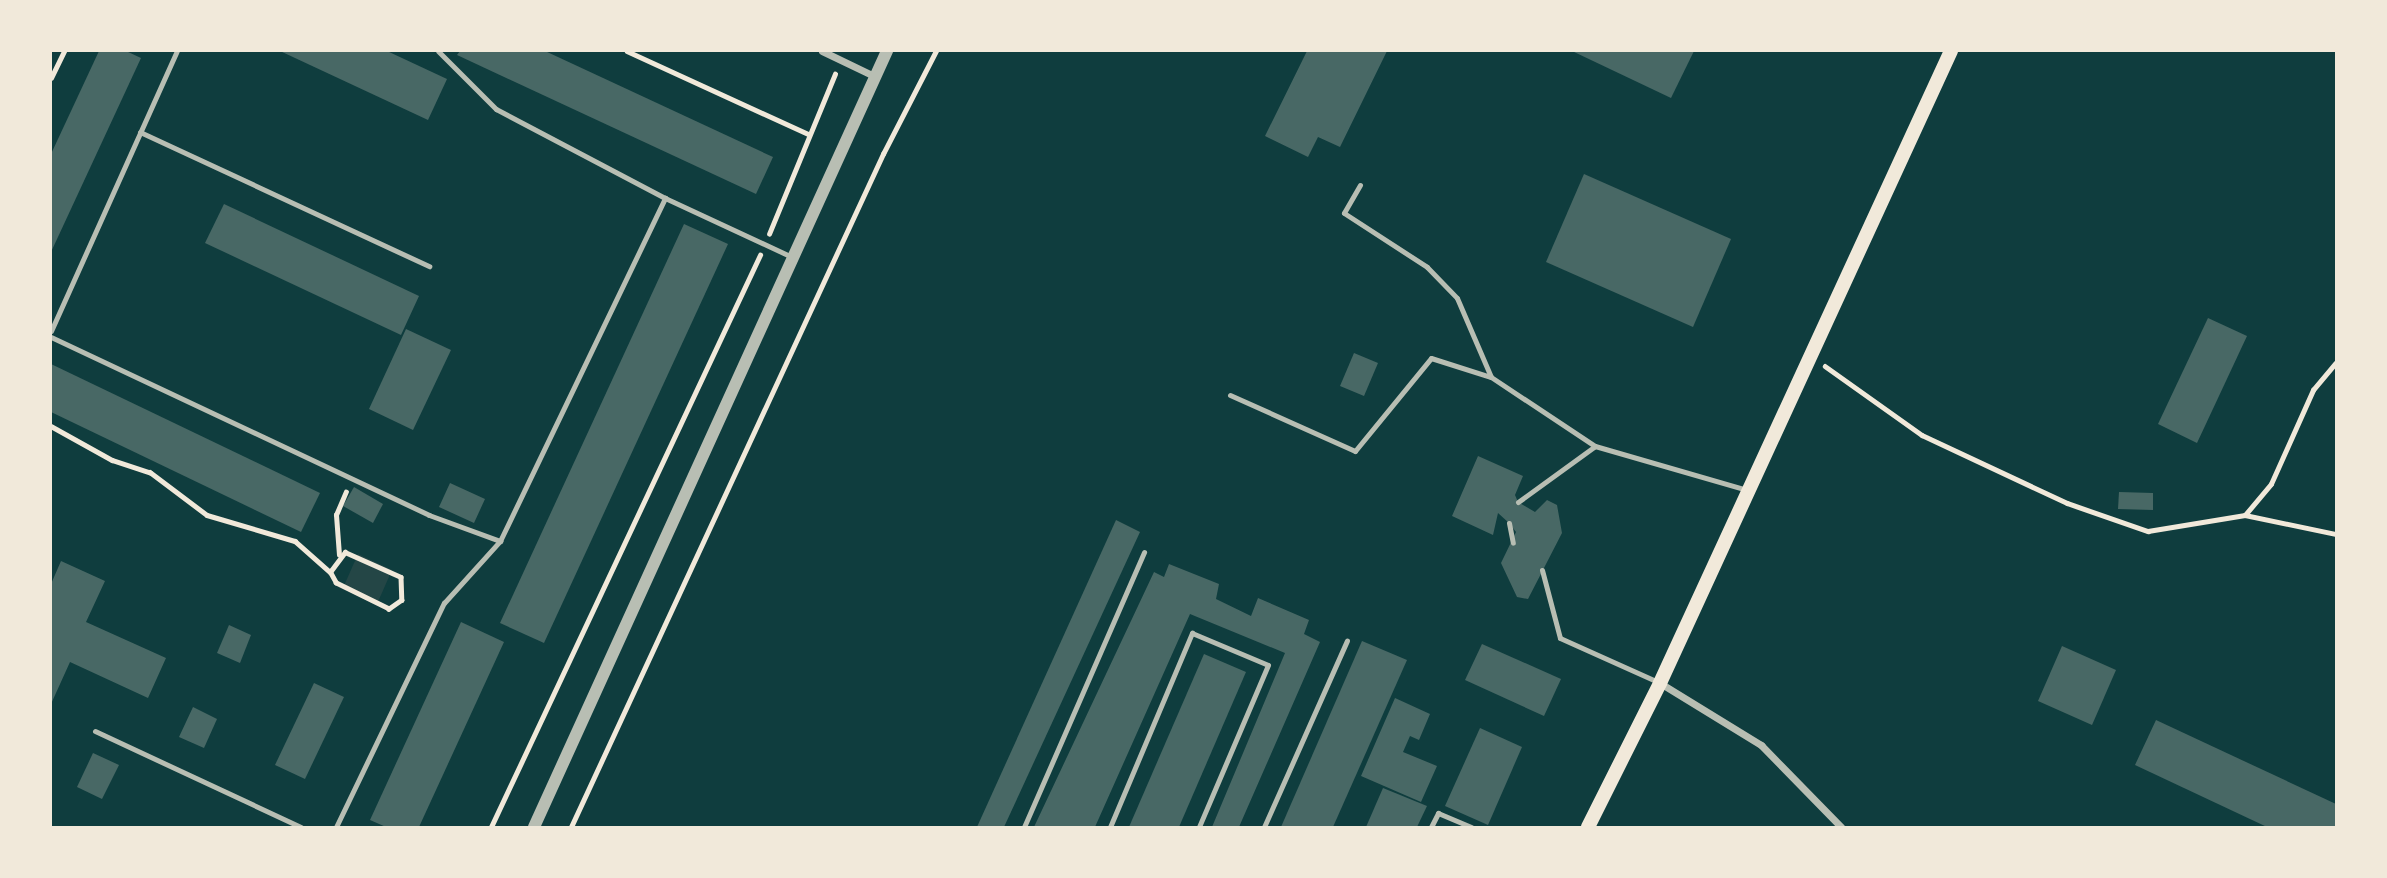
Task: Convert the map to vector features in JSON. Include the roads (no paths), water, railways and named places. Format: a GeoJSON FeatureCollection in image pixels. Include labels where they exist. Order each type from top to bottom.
{"type":"FeatureCollection","features":[{"type":"Feature","properties":{"kind":"main road"},"geometry":{"type":"LineString","coordinates":[[1588,827],[1660,683],[1747,489],[1951,51]]}},
{"type":"Feature","properties":{"kind":"street"},"geometry":{"type":"LineString","coordinates":[[822,51],[874,76]]}},
{"type":"Feature","properties":{"kind":"street"},"geometry":{"type":"LineString","coordinates":[[534,827],[887,51]]}},
{"type":"Feature","properties":{"kind":"street"},"geometry":{"type":"LineString","coordinates":[[1660,683],[1761,745],[1841,827]]}},
{"type":"Feature","properties":{"kind":"lane"},"geometry":{"type":"LineString","coordinates":[[51,331],[177,51]]}},
{"type":"Feature","properties":{"kind":"lane"},"geometry":{"type":"LineString","coordinates":[[438,51],[496,109],[665,198],[792,257]]}},
{"type":"Feature","properties":{"kind":"lane"},"geometry":{"type":"LineString","coordinates":[[139,132],[429,266]]}},
{"type":"Feature","properties":{"kind":"lane"},"geometry":{"type":"LineString","coordinates":[[1360,185],[1344,213],[1427,267],[1457,298],[1491,377]]}},
{"type":"Feature","properties":{"kind":"lane"},"geometry":{"type":"LineString","coordinates":[[336,827],[444,603],[500,541],[665,198]]}},
{"type":"Feature","properties":{"kind":"lane"},"geometry":{"type":"LineString","coordinates":[[51,337],[429,515],[500,541]]}},
{"type":"Feature","properties":{"kind":"lane"},"geometry":{"type":"LineString","coordinates":[[1230,395],[1355,452],[1431,358],[1491,377],[1595,446],[1747,489]]}},
{"type":"Feature","properties":{"kind":"lane"},"geometry":{"type":"LineString","coordinates":[[1518,502],[1595,446]]}},
{"type":"Feature","properties":{"kind":"lane"},"geometry":{"type":"LineString","coordinates":[[1509,523],[1513,543]]}},
{"type":"Feature","properties":{"kind":"lane"},"geometry":{"type":"LineString","coordinates":[[1024,827],[1144,552]]}},
{"type":"Feature","properties":{"kind":"lane"},"geometry":{"type":"LineString","coordinates":[[1542,570],[1560,638],[1660,683]]}},
{"type":"Feature","properties":{"kind":"lane"},"geometry":{"type":"LineString","coordinates":[[1110,827],[1192,633],[1268,665],[1199,827]]}},
{"type":"Feature","properties":{"kind":"lane"},"geometry":{"type":"LineString","coordinates":[[1264,827],[1347,641]]}},
{"type":"Feature","properties":{"kind":"lane"},"geometry":{"type":"LineString","coordinates":[[95,731],[301,827]]}},
{"type":"Feature","properties":{"kind":"lane"},"geometry":{"type":"LineString","coordinates":[[1431,827],[1437,813],[1471,827]]}}]}
